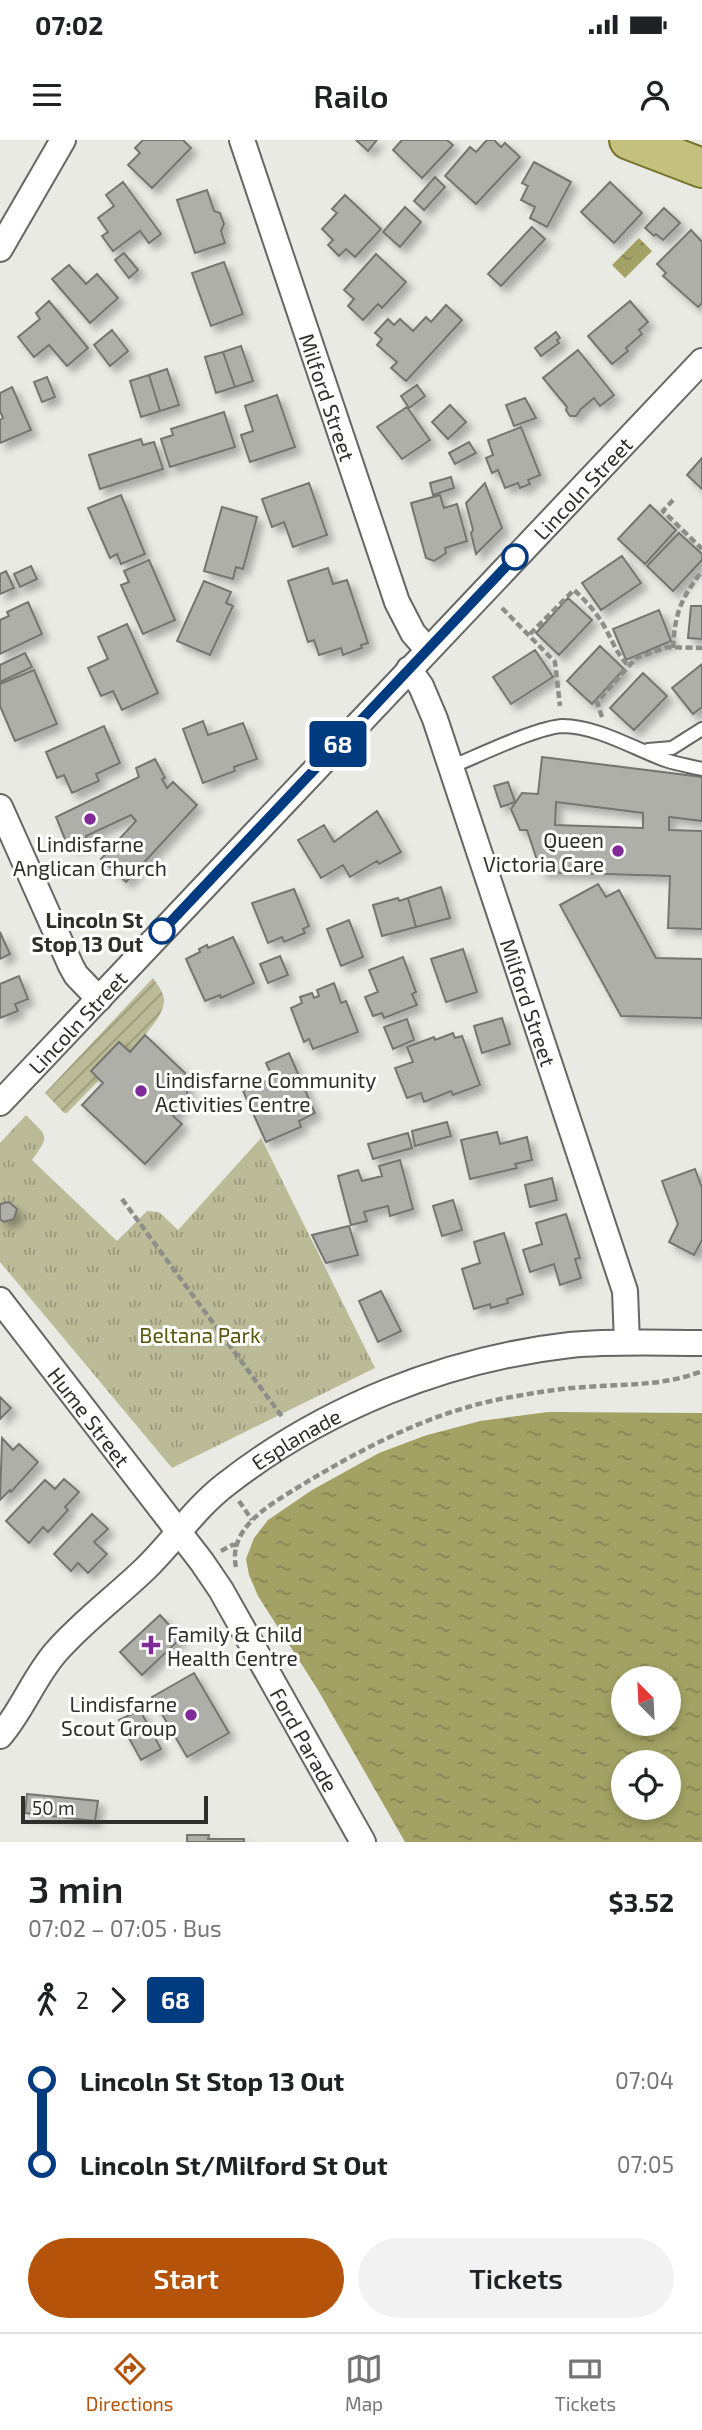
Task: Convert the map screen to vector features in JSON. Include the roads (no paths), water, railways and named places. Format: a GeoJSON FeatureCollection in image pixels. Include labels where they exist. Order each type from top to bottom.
{"type":"FeatureCollection","features":[{"type":"Feature","properties":{"kind":"main road"},"geometry":{"type":"LineString","coordinates":[[629,140],[702,169]]}},
{"type":"Feature","properties":{"kind":"street"},"geometry":{"type":"LineString","coordinates":[[0,249],[63,140]]}},
{"type":"Feature","properties":{"kind":"street","name":"Milford Street"},"geometry":{"type":"LineString","coordinates":[[242,140],[397,602],[413,633],[427,649]]}},
{"type":"Feature","properties":{"kind":"street","name":"Lincoln Street"},"geometry":{"type":"LineString","coordinates":[[0,1103],[702,361]]}},
{"type":"Feature","properties":{"kind":"street","name":"Milford Street"},"geometry":{"type":"LineString","coordinates":[[409,669],[430,705],[625,1292],[627,1342]]}},
{"type":"Feature","properties":{"kind":"street"},"geometry":{"type":"LineString","coordinates":[[0,807],[71,966],[99,999]]}},
{"type":"Feature","properties":{"kind":"street","name":"Hume Street"},"geometry":{"type":"LineString","coordinates":[[0,1300],[178,1532]]}},
{"type":"Feature","properties":{"kind":"street","name":"Esplanade"},"geometry":{"type":"LineString","coordinates":[[1,1734],[55,1653],[147,1567],[202,1504],[227,1483],[296,1437],[370,1399],[461,1367],[569,1345],[627,1342],[702,1343]]}},
{"type":"Feature","properties":{"kind":"street","name":"Ford Parade"},"geometry":{"type":"LineString","coordinates":[[178,1532],[221,1591],[363,1842]]}},
{"type":"Feature","properties":{"kind":"lane"},"geometry":{"type":"LineString","coordinates":[[451,767],[542,730],[560,726],[578,727],[666,760],[702,769]]}},
{"type":"Feature","properties":{"kind":"lane"},"geometry":{"type":"LineString","coordinates":[[644,750],[672,748],[702,729]]}},
{"type":"Feature","properties":{"kind":"water"},"geometry":{"type":"Polygon","coordinates":[[[639,238],[652,251],[625,278],[612,265],[639,238]]]}},
{"type":"Feature","properties":{"kind":"water"},"geometry":{"type":"Polygon","coordinates":[[[548,1412],[702,1413],[702,1842],[405,1842],[318,1690],[258,1596],[246,1559],[254,1538],[268,1520],[312,1490],[379,1453],[424,1436],[480,1421],[548,1412]]]}},
{"type":"Feature","properties":{"kind":"place","name":"Lindisfarne Anglican Church"},"geometry":{"type":"Point","coordinates":[90,819]}},
{"type":"Feature","properties":{"kind":"place","name":"Queen Victoria Care"},"geometry":{"type":"Point","coordinates":[618,851]}},
{"type":"Feature","properties":{"kind":"place","name":"Lincoln St Stop 13 Out"},"geometry":{"type":"Point","coordinates":[162,931]}},
{"type":"Feature","properties":{"kind":"place","name":"Lindisfarne Community Activities Centre"},"geometry":{"type":"Point","coordinates":[141,1091]}},
{"type":"Feature","properties":{"kind":"place","name":"Family & Child Health Centre"},"geometry":{"type":"Point","coordinates":[151,1645]}},
{"type":"Feature","properties":{"kind":"place","name":"Lindisfarne Scout Group"},"geometry":{"type":"Point","coordinates":[191,1715]}},
{"type":"Feature","properties":{"kind":"park label","name":"Beltana Park"},"geometry":{"type":"Point","coordinates":[200,1334]}}]}
